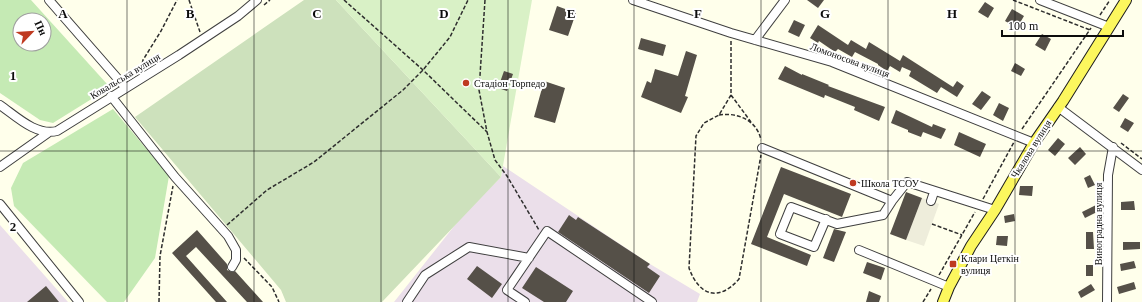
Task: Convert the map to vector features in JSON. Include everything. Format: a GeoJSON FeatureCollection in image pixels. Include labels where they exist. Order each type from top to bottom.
{"type":"FeatureCollection","features":[{"type":"Feature","properties":{"kind":"main road","name":"Чкалова вулиця"},"geometry":{"type":"LineString","coordinates":[[944,302],[949,287],[971,246],[995,210],[1034,143],[1126,0]]}},
{"type":"Feature","properties":{"kind":"street"},"geometry":{"type":"LineString","coordinates":[[49,0],[125,87]]}},
{"type":"Feature","properties":{"kind":"street","name":"Ломоносова вулиця"},"geometry":{"type":"LineString","coordinates":[[633,0],[731,33],[832,62],[1034,143]]}},
{"type":"Feature","properties":{"kind":"street"},"geometry":{"type":"LineString","coordinates":[[755,40],[784,0]]}},
{"type":"Feature","properties":{"kind":"street"},"geometry":{"type":"LineString","coordinates":[[1040,0],[1109,27]]}},
{"type":"Feature","properties":{"kind":"street","name":"Ковальська вулиця"},"geometry":{"type":"LineString","coordinates":[[0,167],[48,133],[57,131],[203,39],[255,1]]}},
{"type":"Feature","properties":{"kind":"street"},"geometry":{"type":"LineString","coordinates":[[111,96],[175,177],[222,229],[236,250],[236,260],[232,268]]}},
{"type":"Feature","properties":{"kind":"street"},"geometry":{"type":"LineString","coordinates":[[0,105],[37,130],[48,133]]}},
{"type":"Feature","properties":{"kind":"street"},"geometry":{"type":"LineString","coordinates":[[1058,107],[1142,170]]}},
{"type":"Feature","properties":{"kind":"street","name":"Виноградна вулиця"},"geometry":{"type":"LineString","coordinates":[[1107,302],[1108,175],[1113,147]]}},
{"type":"Feature","properties":{"kind":"street"},"geometry":{"type":"LineString","coordinates":[[762,148],[892,201]]}},
{"type":"Feature","properties":{"kind":"street"},"geometry":{"type":"LineString","coordinates":[[826,219],[814,247],[780,234],[791,207],[826,219],[837,224],[883,215],[907,182],[934,192],[995,210]]}},
{"type":"Feature","properties":{"kind":"street"},"geometry":{"type":"LineString","coordinates":[[931,201],[934,192]]}},
{"type":"Feature","properties":{"kind":"street"},"geometry":{"type":"LineString","coordinates":[[0,204],[79,302]]}},
{"type":"Feature","properties":{"kind":"street"},"geometry":{"type":"LineString","coordinates":[[525,302],[507,290],[547,231],[652,302]]}},
{"type":"Feature","properties":{"kind":"street"},"geometry":{"type":"LineString","coordinates":[[407,302],[425,275],[469,247],[529,258]]}},
{"type":"Feature","properties":{"kind":"street"},"geometry":{"type":"LineString","coordinates":[[859,250],[949,287]]}},
{"type":"Feature","properties":{"kind":"path"},"geometry":{"type":"LineString","coordinates":[[139,79],[143,60],[161,31],[177,0]]}},
{"type":"Feature","properties":{"kind":"path"},"geometry":{"type":"LineString","coordinates":[[189,0],[203,39]]}},
{"type":"Feature","properties":{"kind":"path"},"geometry":{"type":"LineString","coordinates":[[344,0],[423,70],[487,132]]}},
{"type":"Feature","properties":{"kind":"path"},"geometry":{"type":"LineString","coordinates":[[222,229],[267,190],[314,162],[403,90],[423,70],[450,37],[468,0]]}},
{"type":"Feature","properties":{"kind":"path"},"geometry":{"type":"LineString","coordinates":[[485,0],[480,90],[487,132],[495,160],[507,176],[543,237]]}},
{"type":"Feature","properties":{"kind":"path"},"geometry":{"type":"LineString","coordinates":[[1013,0],[1090,30]]}},
{"type":"Feature","properties":{"kind":"path"},"geometry":{"type":"LineString","coordinates":[[923,302],[1018,136],[1110,0]]}},
{"type":"Feature","properties":{"kind":"path"},"geometry":{"type":"LineString","coordinates":[[719,115],[731,95],[731,33]]}},
{"type":"Feature","properties":{"kind":"path"},"geometry":{"type":"LineString","coordinates":[[731,95],[754,127],[760,136],[762,148],[739,279],[730,289],[718,293],[707,292],[694,282],[689,268],[696,136],[704,123],[719,115],[734,114],[741,116],[754,127]]}},
{"type":"Feature","properties":{"kind":"path"},"geometry":{"type":"LineString","coordinates":[[159,302],[160,256],[175,177]]}},
{"type":"Feature","properties":{"kind":"path"},"geometry":{"type":"LineString","coordinates":[[932,224],[962,235]]}},
{"type":"Feature","properties":{"kind":"path"},"geometry":{"type":"LineString","coordinates":[[236,250],[272,287],[279,302]]}},
{"type":"Feature","properties":{"kind":"shaded area"},"geometry":{"type":"Polygon","coordinates":[[[503,166],[650,264],[700,294],[697,302],[394,302],[459,220],[501,177],[503,166]]]}},
{"type":"Feature","properties":{"kind":"shaded area"},"geometry":{"type":"Polygon","coordinates":[[[922,198],[939,204],[924,246],[906,240],[922,198]]]}},
{"type":"Feature","properties":{"kind":"shaded area"},"geometry":{"type":"Polygon","coordinates":[[[0,225],[68,302],[0,302],[0,225]]]}},
{"type":"Feature","properties":{"kind":"green space"},"geometry":{"type":"Polygon","coordinates":[[[0,0],[31,0],[42,12],[12,12],[12,52],[52,52],[52,23],[107,84],[106,90],[53,123],[40,120],[0,93],[0,0]]]}},
{"type":"Feature","properties":{"kind":"green space"},"geometry":{"type":"Polygon","coordinates":[[[304,0],[336,0],[501,177],[382,302],[286,302],[281,290],[135,117],[304,0]]]}},
{"type":"Feature","properties":{"kind":"green space","name":"Стадіон Торпедо"},"geometry":{"type":"Polygon","coordinates":[[[336,0],[532,0],[501,177],[336,0]]]}},
{"type":"Feature","properties":{"kind":"green space"},"geometry":{"type":"Polygon","coordinates":[[[113,109],[169,176],[155,258],[124,302],[107,302],[14,206],[11,188],[23,163],[113,109]]]}},
{"type":"Feature","properties":{"kind":"building"},"geometry":{"type":"Polygon","coordinates":[[[807,0],[824,0],[818,8],[807,0]]]}},
{"type":"Feature","properties":{"kind":"building"},"geometry":{"type":"Polygon","coordinates":[[[985,2],[994,8],[988,18],[978,12],[985,2]]]}},
{"type":"Feature","properties":{"kind":"building"},"geometry":{"type":"Polygon","coordinates":[[[557,6],[576,13],[568,36],[549,30],[557,6]]]}},
{"type":"Feature","properties":{"kind":"building"},"geometry":{"type":"Polygon","coordinates":[[[1012,9],[1024,16],[1017,28],[1005,21],[1012,9]]]}},
{"type":"Feature","properties":{"kind":"building"},"geometry":{"type":"Polygon","coordinates":[[[794,20],[805,25],[799,37],[788,32],[794,20]]]}},
{"type":"Feature","properties":{"kind":"building"},"geometry":{"type":"Polygon","coordinates":[[[818,25],[848,45],[851,40],[866,49],[869,42],[900,61],[903,55],[953,87],[957,81],[964,86],[957,97],[941,87],[937,93],[909,76],[911,71],[902,67],[900,72],[890,66],[887,71],[878,64],[855,52],[852,57],[838,49],[835,52],[819,41],[818,43],[810,38],[818,25]]]}},
{"type":"Feature","properties":{"kind":"building"},"geometry":{"type":"Polygon","coordinates":[[[1042,34],[1051,39],[1045,51],[1035,45],[1042,34]]]}},
{"type":"Feature","properties":{"kind":"building"},"geometry":{"type":"Polygon","coordinates":[[[641,38],[666,45],[663,56],[638,49],[641,38]]]}},
{"type":"Feature","properties":{"kind":"building"},"geometry":{"type":"Polygon","coordinates":[[[686,51],[697,55],[685,96],[688,97],[681,113],[641,97],[647,81],[651,83],[655,69],[678,76],[686,51]]]}},
{"type":"Feature","properties":{"kind":"building"},"geometry":{"type":"Polygon","coordinates":[[[1015,63],[1025,69],[1021,76],[1011,71],[1015,63]]]}},
{"type":"Feature","properties":{"kind":"building"},"geometry":{"type":"Polygon","coordinates":[[[785,66],[802,75],[829,85],[828,86],[885,107],[879,121],[854,110],[855,107],[825,95],[824,98],[778,79],[785,66]]]}},
{"type":"Feature","properties":{"kind":"building"},"geometry":{"type":"Polygon","coordinates":[[[504,71],[513,74],[507,91],[498,88],[504,71]]]}},
{"type":"Feature","properties":{"kind":"building"},"geometry":{"type":"Polygon","coordinates":[[[544,81],[565,88],[555,123],[534,117],[544,81]]]}},
{"type":"Feature","properties":{"kind":"building"},"geometry":{"type":"Polygon","coordinates":[[[982,91],[991,97],[981,110],[972,104],[982,91]]]}},
{"type":"Feature","properties":{"kind":"building"},"geometry":{"type":"Polygon","coordinates":[[[1123,94],[1129,98],[1119,112],[1113,108],[1123,94]]]}},
{"type":"Feature","properties":{"kind":"building"},"geometry":{"type":"Polygon","coordinates":[[[999,103],[1009,108],[1003,121],[993,115],[999,103]]]}},
{"type":"Feature","properties":{"kind":"building"},"geometry":{"type":"Polygon","coordinates":[[[896,110],[932,127],[933,124],[946,129],[941,139],[923,132],[921,137],[891,123],[896,110]]]}},
{"type":"Feature","properties":{"kind":"building"},"geometry":{"type":"Polygon","coordinates":[[[1125,118],[1134,123],[1128,132],[1120,127],[1125,118]]]}},
{"type":"Feature","properties":{"kind":"building"},"geometry":{"type":"Polygon","coordinates":[[[959,132],[986,144],[980,157],[954,145],[959,132]]]}},
{"type":"Feature","properties":{"kind":"building"},"geometry":{"type":"Polygon","coordinates":[[[1058,138],[1065,144],[1055,156],[1048,150],[1058,138]]]}},
{"type":"Feature","properties":{"kind":"building"},"geometry":{"type":"Polygon","coordinates":[[[1080,147],[1086,154],[1075,165],[1068,158],[1080,147]]]}},
{"type":"Feature","properties":{"kind":"building"},"geometry":{"type":"Polygon","coordinates":[[[781,167],[851,194],[842,217],[784,194],[767,237],[811,255],[807,266],[751,244],[781,167]]]}},
{"type":"Feature","properties":{"kind":"building"},"geometry":{"type":"Polygon","coordinates":[[[1090,175],[1095,185],[1088,188],[1084,178],[1090,175]]]}},
{"type":"Feature","properties":{"kind":"building"},"geometry":{"type":"Polygon","coordinates":[[[1020,186],[1033,186],[1032,196],[1019,195],[1020,186]]]}},
{"type":"Feature","properties":{"kind":"building"},"geometry":{"type":"Polygon","coordinates":[[[906,192],[922,198],[906,240],[890,234],[906,192]]]}},
{"type":"Feature","properties":{"kind":"building"},"geometry":{"type":"Polygon","coordinates":[[[1134,201],[1135,210],[1121,210],[1121,202],[1134,201]]]}},
{"type":"Feature","properties":{"kind":"building"},"geometry":{"type":"Polygon","coordinates":[[[1096,205],[1099,211],[1085,218],[1082,212],[1096,205]]]}},
{"type":"Feature","properties":{"kind":"building"},"geometry":{"type":"Polygon","coordinates":[[[1014,214],[1015,221],[1005,223],[1004,216],[1014,214]]]}},
{"type":"Feature","properties":{"kind":"building"},"geometry":{"type":"Polygon","coordinates":[[[569,215],[576,220],[578,217],[650,264],[647,267],[660,276],[649,293],[558,232],[569,215]]]}},
{"type":"Feature","properties":{"kind":"building"},"geometry":{"type":"Polygon","coordinates":[[[834,229],[846,232],[834,262],[823,258],[834,229]]]}},
{"type":"Feature","properties":{"kind":"building"},"geometry":{"type":"Polygon","coordinates":[[[197,230],[227,264],[227,270],[232,272],[235,271],[263,302],[247,302],[196,247],[186,256],[227,302],[216,302],[172,253],[197,230]]]}},
{"type":"Feature","properties":{"kind":"building"},"geometry":{"type":"Polygon","coordinates":[[[1086,232],[1093,232],[1094,249],[1086,249],[1086,232]]]}},
{"type":"Feature","properties":{"kind":"building"},"geometry":{"type":"Polygon","coordinates":[[[997,236],[1008,236],[1007,246],[996,245],[997,236]]]}},
{"type":"Feature","properties":{"kind":"building"},"geometry":{"type":"Polygon","coordinates":[[[1123,242],[1140,242],[1140,249],[1123,250],[1123,242]]]}},
{"type":"Feature","properties":{"kind":"building"},"geometry":{"type":"Polygon","coordinates":[[[1134,261],[1136,268],[1121,271],[1120,264],[1134,261]]]}},
{"type":"Feature","properties":{"kind":"building"},"geometry":{"type":"Polygon","coordinates":[[[867,262],[885,268],[881,280],[863,273],[867,262]]]}},
{"type":"Feature","properties":{"kind":"building"},"geometry":{"type":"Polygon","coordinates":[[[1086,265],[1093,265],[1093,276],[1086,276],[1086,265]]]}},
{"type":"Feature","properties":{"kind":"building"},"geometry":{"type":"Polygon","coordinates":[[[477,266],[502,284],[492,298],[467,279],[477,266]]]}},
{"type":"Feature","properties":{"kind":"building"},"geometry":{"type":"Polygon","coordinates":[[[536,267],[573,291],[566,302],[544,302],[522,288],[536,267]]]}},
{"type":"Feature","properties":{"kind":"building"},"geometry":{"type":"Polygon","coordinates":[[[1134,282],[1136,289],[1119,294],[1117,287],[1134,282]]]}},
{"type":"Feature","properties":{"kind":"building"},"geometry":{"type":"Polygon","coordinates":[[[1091,284],[1095,290],[1081,298],[1078,292],[1091,284]]]}},
{"type":"Feature","properties":{"kind":"building"},"geometry":{"type":"Polygon","coordinates":[[[46,286],[59,302],[27,302],[46,286]]]}},
{"type":"Feature","properties":{"kind":"building"},"geometry":{"type":"Polygon","coordinates":[[[869,291],[881,296],[879,302],[866,302],[869,291]]]}},
{"type":"Feature","properties":{"kind":"place","name":"Стадіон Торпедо"},"geometry":{"type":"Point","coordinates":[466,83]}},
{"type":"Feature","properties":{"kind":"place","name":"Школа ТСОУ"},"geometry":{"type":"Point","coordinates":[853,183]}},
{"type":"Feature","properties":{"kind":"place","name":"Клари Цеткін вулиця"},"geometry":{"type":"Point","coordinates":[953,264]}}]}
